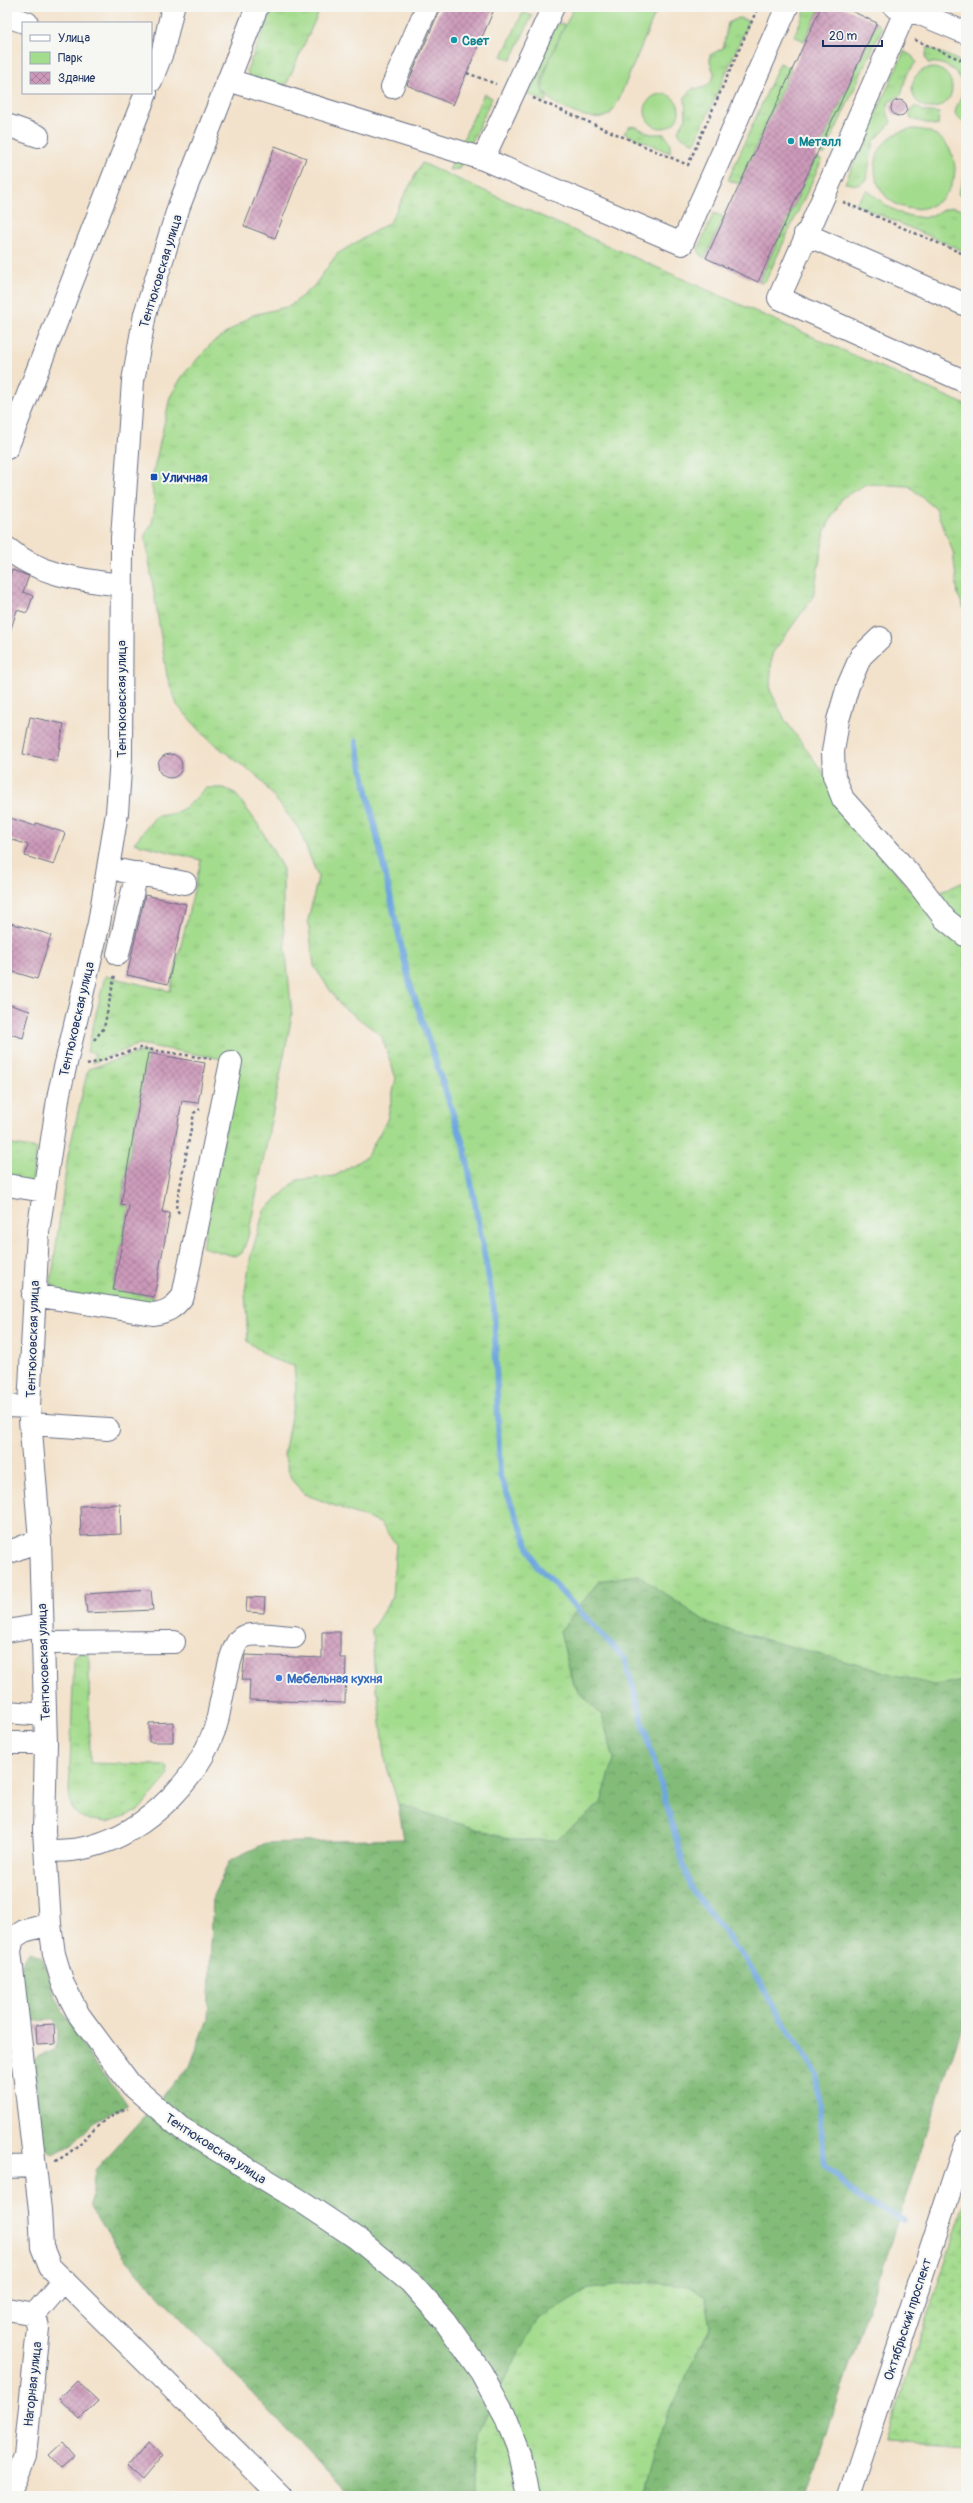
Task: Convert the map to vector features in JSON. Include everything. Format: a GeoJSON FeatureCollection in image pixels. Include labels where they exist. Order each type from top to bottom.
{"type":"FeatureCollection","features":[{"type":"Feature","properties":{"kind":"street"},"geometry":{"type":"LineString","coordinates":[[153,72],[173,7]]}},
{"type":"Feature","properties":{"kind":"street","name":"Тентюковская улица"},"geometry":{"type":"LineString","coordinates":[[257,7],[179,206],[145,314],[132,381],[124,500],[121,585],[121,757],[117,813],[99,923],[60,1093],[44,1191],[33,1295],[30,1416],[40,1540],[46,1743],[45,1851],[50,1924],[54,1954],[63,1984],[78,2015],[130,2084],[153,2106],[181,2128],[304,2203],[355,2237],[410,2282],[444,2320],[481,2372],[506,2418],[520,2453],[529,2496]]}},
{"type":"Feature","properties":{"kind":"street"},"geometry":{"type":"LineString","coordinates":[[392,87],[427,7]]}},
{"type":"Feature","properties":{"kind":"street"},"geometry":{"type":"LineString","coordinates":[[484,159],[553,7]]}},
{"type":"Feature","properties":{"kind":"street"},"geometry":{"type":"LineString","coordinates":[[238,83],[484,159],[682,244],[787,7]]}},
{"type":"Feature","properties":{"kind":"street"},"geometry":{"type":"LineString","coordinates":[[966,33],[918,13],[900,9],[779,298],[966,382]]}},
{"type":"Feature","properties":{"kind":"street"},"geometry":{"type":"LineString","coordinates":[[7,448],[146,94]]}},
{"type":"Feature","properties":{"kind":"street"},"geometry":{"type":"LineString","coordinates":[[7,125],[38,136]]}},
{"type":"Feature","properties":{"kind":"street"},"geometry":{"type":"LineString","coordinates":[[805,234],[966,305]]}},
{"type":"Feature","properties":{"kind":"street"},"geometry":{"type":"LineString","coordinates":[[7,548],[34,566],[78,579],[121,585]]}},
{"type":"Feature","properties":{"kind":"street"},"geometry":{"type":"LineString","coordinates":[[880,638],[861,656],[848,686],[838,720],[833,752],[834,776],[843,799],[916,881],[945,920],[966,936]]}},
{"type":"Feature","properties":{"kind":"street"},"geometry":{"type":"LineString","coordinates":[[109,868],[185,883]]}},
{"type":"Feature","properties":{"kind":"street"},"geometry":{"type":"LineString","coordinates":[[118,954],[137,873]]}},
{"type":"Feature","properties":{"kind":"street"},"geometry":{"type":"LineString","coordinates":[[33,1295],[153,1314],[166,1312],[176,1305],[183,1296],[231,1062]]}},
{"type":"Feature","properties":{"kind":"street"},"geometry":{"type":"LineString","coordinates":[[7,1185],[44,1191]]}},
{"type":"Feature","properties":{"kind":"street"},"geometry":{"type":"LineString","coordinates":[[7,1406],[30,1416],[108,1429]]}},
{"type":"Feature","properties":{"kind":"street"},"geometry":{"type":"LineString","coordinates":[[7,1553],[40,1540]]}},
{"type":"Feature","properties":{"kind":"street"},"geometry":{"type":"LineString","coordinates":[[7,1631],[174,1642]]}},
{"type":"Feature","properties":{"kind":"street"},"geometry":{"type":"LineString","coordinates":[[45,1851],[79,1849],[126,1833],[156,1811],[178,1790],[199,1762],[214,1730],[233,1653],[240,1639],[248,1634],[294,1637]]}},
{"type":"Feature","properties":{"kind":"street"},"geometry":{"type":"LineString","coordinates":[[7,1712],[45,1715]]}},
{"type":"Feature","properties":{"kind":"street"},"geometry":{"type":"LineString","coordinates":[[7,1743],[46,1743]]}},
{"type":"Feature","properties":{"kind":"street"},"geometry":{"type":"LineString","coordinates":[[50,1924],[24,1931],[10,1937],[10,1951],[35,2166],[42,2247],[50,2267],[281,2496]]}},
{"type":"Feature","properties":{"kind":"street","name":"Октябрьский проспект"},"geometry":{"type":"LineString","coordinates":[[849,2496],[966,2142]]}},
{"type":"Feature","properties":{"kind":"street"},"geometry":{"type":"LineString","coordinates":[[7,2167],[35,2166]]}},
{"type":"Feature","properties":{"kind":"street"},"geometry":{"type":"LineString","coordinates":[[7,2309],[35,2314],[64,2280]]}},
{"type":"Feature","properties":{"kind":"street","name":"Нагорная улица"},"geometry":{"type":"LineString","coordinates":[[7,2494],[16,2479],[25,2456],[38,2328],[35,2314]]}},
{"type":"Feature","properties":{"kind":"path"},"geometry":{"type":"LineString","coordinates":[[530,97],[688,165],[758,7]]}},
{"type":"Feature","properties":{"kind":"path"},"geometry":{"type":"LineString","coordinates":[[907,37],[966,62]]}},
{"type":"Feature","properties":{"kind":"path"},"geometry":{"type":"LineString","coordinates":[[836,199],[966,255]]}},
{"type":"Feature","properties":{"kind":"path"},"geometry":{"type":"LineString","coordinates":[[90,1045],[104,1028],[118,954]]}},
{"type":"Feature","properties":{"kind":"path"},"geometry":{"type":"LineString","coordinates":[[82,1067],[140,1048],[231,1062]]}},
{"type":"Feature","properties":{"kind":"path"},"geometry":{"type":"LineString","coordinates":[[7,1292],[9,1292],[7,1377]]}},
{"type":"Feature","properties":{"kind":"path"},"geometry":{"type":"LineString","coordinates":[[35,2166],[56,2161],[72,2152],[89,2134],[123,2110],[153,2106]]}},
{"type":"Feature","properties":{"kind":"green space"},"geometry":{"type":"Polygon","coordinates":[[[273,7],[321,7],[282,94],[250,79],[247,70],[273,7]]]}},
{"type":"Feature","properties":{"kind":"green space"},"geometry":{"type":"Polygon","coordinates":[[[574,7],[658,7],[618,101],[610,114],[603,117],[583,115],[561,107],[546,94],[543,87],[546,69],[560,35],[574,7]]]}},
{"type":"Feature","properties":{"kind":"green space"},"geometry":{"type":"Polygon","coordinates":[[[807,7],[820,7],[804,41],[794,36],[807,7]]]}},
{"type":"Feature","properties":{"kind":"green space"},"geometry":{"type":"Polygon","coordinates":[[[523,12],[532,16],[511,60],[502,56],[523,12]]]}},
{"type":"Feature","properties":{"kind":"green space"},"geometry":{"type":"Polygon","coordinates":[[[739,18],[749,21],[695,143],[682,137],[678,131],[686,118],[685,97],[693,88],[697,89],[704,87],[710,83],[714,73],[710,62],[710,55],[723,48],[728,23],[739,18]]]}},
{"type":"Feature","properties":{"kind":"green space"},"geometry":{"type":"Polygon","coordinates":[[[560,23],[565,25],[543,75],[541,87],[547,98],[546,102],[525,93],[555,25],[560,23]]]}},
{"type":"Feature","properties":{"kind":"green space"},"geometry":{"type":"Polygon","coordinates":[[[877,23],[882,28],[824,155],[818,152],[877,23]]]}},
{"type":"Feature","properties":{"kind":"green space"},"geometry":{"type":"Polygon","coordinates":[[[928,47],[966,64],[966,123],[958,118],[955,113],[962,94],[962,84],[960,78],[957,73],[947,66],[928,63],[925,57],[928,47]]]}},
{"type":"Feature","properties":{"kind":"green space"},"geometry":{"type":"Polygon","coordinates":[[[904,51],[912,56],[916,62],[907,74],[901,95],[889,102],[887,111],[891,123],[874,141],[866,180],[858,185],[845,183],[904,51]]]}},
{"type":"Feature","properties":{"kind":"green space"},"geometry":{"type":"Polygon","coordinates":[[[780,63],[791,69],[739,184],[728,180],[780,63]]]}},
{"type":"Feature","properties":{"kind":"green space"},"geometry":{"type":"Polygon","coordinates":[[[932,68],[940,70],[946,74],[950,80],[952,88],[950,96],[946,102],[940,106],[932,108],[924,106],[918,102],[914,96],[912,88],[914,80],[918,74],[924,70],[932,68]]]}},
{"type":"Feature","properties":{"kind":"green space"},"geometry":{"type":"Polygon","coordinates":[[[484,94],[492,98],[459,169],[449,170],[484,94]]]}},
{"type":"Feature","properties":{"kind":"green space"},"geometry":{"type":"Polygon","coordinates":[[[659,94],[665,94],[669,95],[676,101],[679,111],[678,118],[672,125],[665,128],[659,128],[655,127],[648,121],[645,114],[645,108],[646,104],[652,97],[659,94]]]}},
{"type":"Feature","properties":{"kind":"green space"},"geometry":{"type":"Polygon","coordinates":[[[916,106],[923,111],[939,113],[938,126],[911,119],[909,112],[916,106]]]}},
{"type":"Feature","properties":{"kind":"green space"},"geometry":{"type":"Polygon","coordinates":[[[634,126],[651,134],[664,134],[670,142],[670,153],[624,133],[629,127],[634,126]]]}},
{"type":"Feature","properties":{"kind":"green space"},"geometry":{"type":"Polygon","coordinates":[[[915,129],[930,132],[943,141],[952,154],[955,169],[952,184],[943,197],[930,206],[915,209],[900,206],[887,197],[878,184],[875,169],[878,154],[887,141],[900,132],[915,129]]]}},
{"type":"Feature","properties":{"kind":"green space"},"geometry":{"type":"Polygon","coordinates":[[[816,157],[822,160],[766,280],[761,283],[759,282],[816,157]]]}},
{"type":"Feature","properties":{"kind":"green space"},"geometry":{"type":"Polygon","coordinates":[[[422,163],[966,405],[966,613],[958,595],[953,552],[936,509],[909,486],[866,484],[842,498],[825,530],[813,597],[772,654],[770,690],[785,720],[907,888],[928,898],[966,881],[966,1686],[606,1714],[619,1759],[605,1805],[559,1845],[508,1845],[398,1804],[386,1763],[374,1666],[372,1629],[392,1597],[396,1544],[380,1523],[304,1494],[291,1479],[284,1455],[296,1388],[294,1366],[272,1359],[248,1342],[245,1291],[251,1255],[264,1211],[297,1180],[335,1176],[367,1156],[387,1120],[396,1078],[381,1035],[340,1005],[314,966],[308,920],[318,877],[299,829],[260,779],[208,739],[177,705],[167,676],[145,535],[152,523],[155,505],[151,483],[170,397],[183,375],[212,343],[253,315],[290,306],[314,286],[337,254],[390,222],[422,163]]]}},
{"type":"Feature","properties":{"kind":"green space"},"geometry":{"type":"Polygon","coordinates":[[[966,173],[966,201],[958,194],[966,173]]]}},
{"type":"Feature","properties":{"kind":"green space"},"geometry":{"type":"Polygon","coordinates":[[[867,190],[887,206],[904,215],[925,218],[951,207],[964,210],[966,252],[855,204],[867,190]]]}},
{"type":"Feature","properties":{"kind":"green space"},"geometry":{"type":"Polygon","coordinates":[[[714,213],[724,217],[705,258],[701,256],[698,249],[714,213]]]}},
{"type":"Feature","properties":{"kind":"green space"},"geometry":{"type":"Polygon","coordinates":[[[205,788],[224,788],[235,793],[260,827],[283,869],[283,922],[292,1015],[248,1237],[242,1253],[234,1256],[202,1247],[239,1062],[139,1044],[93,1063],[95,1053],[87,1052],[105,976],[170,991],[201,860],[134,843],[156,816],[172,813],[184,808],[189,805],[205,788]]]}},
{"type":"Feature","properties":{"kind":"green space"},"geometry":{"type":"Polygon","coordinates":[[[140,1052],[148,1053],[121,1204],[129,1206],[113,1289],[154,1297],[151,1309],[50,1291],[68,1155],[88,1069],[140,1052]]]}},
{"type":"Feature","properties":{"kind":"green space"},"geometry":{"type":"Polygon","coordinates":[[[7,1144],[37,1149],[32,1183],[7,1179],[7,1144]]]}},
{"type":"Feature","properties":{"kind":"green space"},"geometry":{"type":"Polygon","coordinates":[[[637,1575],[711,1625],[933,1685],[966,1681],[966,2015],[806,2496],[645,2496],[642,2492],[656,2439],[711,2325],[705,2297],[689,2286],[642,2282],[589,2288],[538,2319],[516,2356],[477,2435],[477,2496],[349,2496],[123,2257],[90,2205],[95,2170],[190,2066],[208,2019],[213,1896],[230,1860],[266,1843],[404,1839],[398,1804],[510,1840],[557,1840],[601,1803],[614,1759],[602,1716],[573,1685],[560,1631],[599,1581],[637,1575]]]}},
{"type":"Feature","properties":{"kind":"green space"},"geometry":{"type":"Polygon","coordinates":[[[82,1653],[89,1653],[90,1763],[163,1765],[167,1768],[168,1776],[137,1812],[107,1822],[83,1819],[72,1810],[69,1792],[74,1657],[82,1653]]]}},
{"type":"Feature","properties":{"kind":"green space"},"geometry":{"type":"Polygon","coordinates":[[[30,1952],[41,1956],[53,1991],[77,2036],[95,2064],[128,2104],[93,2123],[72,2145],[52,2154],[46,2150],[39,2121],[33,2061],[39,2056],[55,2050],[58,2039],[58,2031],[54,2020],[31,2021],[25,2017],[20,1973],[25,1958],[30,1952]]]}},
{"type":"Feature","properties":{"kind":"green space"},"geometry":{"type":"Polygon","coordinates":[[[966,2199],[966,2445],[886,2440],[966,2199]]]}},
{"type":"Feature","properties":{"kind":"green space"},"geometry":{"type":"Polygon","coordinates":[[[691,2281],[709,2295],[717,2326],[651,2496],[472,2496],[472,2434],[535,2316],[588,2283],[691,2281]]]}},
{"type":"Feature","properties":{"kind":"building","name":"Свет"},"geometry":{"type":"Polygon","coordinates":[[[441,7],[495,7],[453,105],[407,85],[441,7]]]}},
{"type":"Feature","properties":{"kind":"building","name":"Металл"},"geometry":{"type":"Polygon","coordinates":[[[821,7],[843,7],[877,23],[758,282],[706,258],[821,7]]]}},
{"type":"Feature","properties":{"kind":"building"},"geometry":{"type":"Polygon","coordinates":[[[896,100],[902,100],[907,105],[905,114],[902,116],[896,116],[891,111],[891,105],[896,100]]]}},
{"type":"Feature","properties":{"kind":"building"},"geometry":{"type":"Polygon","coordinates":[[[275,146],[306,158],[275,238],[244,226],[275,146]]]}},
{"type":"Feature","properties":{"kind":"building"},"geometry":{"type":"Polygon","coordinates":[[[12,570],[29,576],[23,592],[33,596],[27,613],[17,610],[10,632],[7,632],[7,583],[12,570]]]}},
{"type":"Feature","properties":{"kind":"building"},"geometry":{"type":"Polygon","coordinates":[[[30,717],[64,724],[57,761],[23,754],[30,717]]]}},
{"type":"Feature","properties":{"kind":"building"},"geometry":{"type":"Polygon","coordinates":[[[170,754],[175,755],[181,761],[181,771],[175,777],[170,778],[165,777],[159,771],[158,766],[159,761],[165,755],[170,754]]]}},
{"type":"Feature","properties":{"kind":"building"},"geometry":{"type":"Polygon","coordinates":[[[10,818],[35,826],[36,823],[65,833],[54,865],[25,856],[28,845],[7,838],[10,818]]]}},
{"type":"Feature","properties":{"kind":"building"},"geometry":{"type":"Polygon","coordinates":[[[145,895],[186,904],[168,984],[127,975],[145,895]]]}},
{"type":"Feature","properties":{"kind":"building"},"geometry":{"type":"Polygon","coordinates":[[[7,922],[51,935],[37,979],[7,970],[7,922]]]}},
{"type":"Feature","properties":{"kind":"building"},"geometry":{"type":"Polygon","coordinates":[[[7,1004],[30,1011],[23,1038],[7,1033],[7,1004]]]}},
{"type":"Feature","properties":{"kind":"building"},"geometry":{"type":"Polygon","coordinates":[[[148,1053],[205,1063],[198,1103],[182,1101],[162,1212],[170,1213],[154,1297],[113,1290],[129,1206],[121,1204],[148,1053]]]}},
{"type":"Feature","properties":{"kind":"building"},"geometry":{"type":"Polygon","coordinates":[[[120,1504],[121,1534],[81,1536],[80,1506],[120,1504]]]}},
{"type":"Feature","properties":{"kind":"building"},"geometry":{"type":"Polygon","coordinates":[[[151,1590],[153,1610],[87,1613],[85,1594],[151,1590]]]}},
{"type":"Feature","properties":{"kind":"building"},"geometry":{"type":"Polygon","coordinates":[[[247,1597],[265,1598],[264,1613],[246,1612],[247,1597]]]}},
{"type":"Feature","properties":{"kind":"building"},"geometry":{"type":"Polygon","coordinates":[[[322,1632],[340,1632],[340,1658],[346,1658],[345,1703],[249,1700],[250,1680],[242,1680],[245,1655],[322,1658],[322,1632]]]}},
{"type":"Feature","properties":{"kind":"building"},"geometry":{"type":"Polygon","coordinates":[[[173,1722],[173,1742],[149,1742],[149,1723],[173,1722]]]}},
{"type":"Feature","properties":{"kind":"building"},"geometry":{"type":"Polygon","coordinates":[[[54,2024],[55,2044],[37,2045],[36,2025],[54,2024]]]}},
{"type":"Feature","properties":{"kind":"building"},"geometry":{"type":"Polygon","coordinates":[[[77,2381],[98,2401],[80,2419],[59,2399],[77,2381]]]}},
{"type":"Feature","properties":{"kind":"building"},"geometry":{"type":"Polygon","coordinates":[[[63,2442],[75,2456],[61,2468],[49,2455],[63,2442]]]}},
{"type":"Feature","properties":{"kind":"building"},"geometry":{"type":"Polygon","coordinates":[[[148,2442],[163,2455],[142,2480],[127,2467],[148,2442]]]}},
{"type":"Feature","properties":{"kind":"waterway"},"geometry":{"type":"LineString","coordinates":[[356,741],[409,981],[465,1150],[494,1307],[500,1476],[536,1565],[625,1659],[690,1887],[747,1962],[816,2074],[825,2165],[858,2197],[903,2220]]}},
{"type":"Feature","properties":{"kind":"place","name":"Свет"},"geometry":{"type":"Point","coordinates":[454,40]}},
{"type":"Feature","properties":{"kind":"place","name":"Металл"},"geometry":{"type":"Point","coordinates":[791,141]}},
{"type":"Feature","properties":{"kind":"place","name":"Уличная"},"geometry":{"type":"Point","coordinates":[154,477]}},
{"type":"Feature","properties":{"kind":"place","name":"Мебельная кухня"},"geometry":{"type":"Point","coordinates":[279,1678]}}]}
